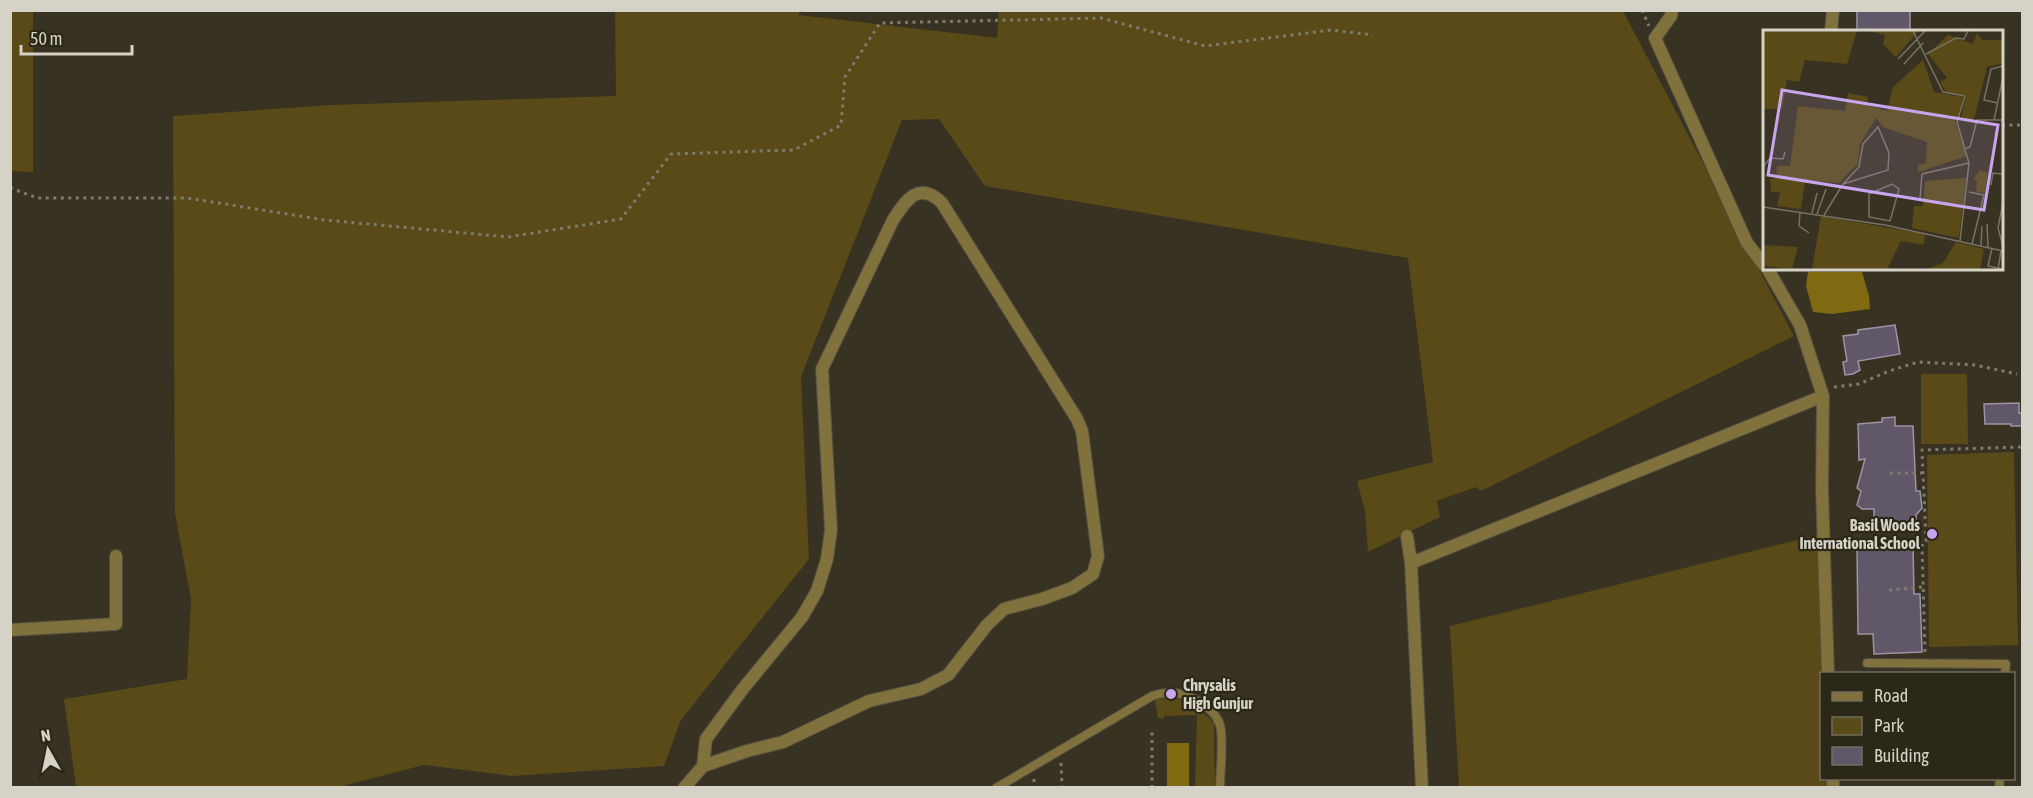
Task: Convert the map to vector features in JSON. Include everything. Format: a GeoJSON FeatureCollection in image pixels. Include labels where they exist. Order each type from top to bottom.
{"type":"FeatureCollection","features":[{"type":"Feature","properties":{"kind":"street"},"geometry":{"type":"LineString","coordinates":[[1672,10],[1671,16],[1655,38],[1747,243],[1763,263]]}},
{"type":"Feature","properties":{"kind":"street"},"geometry":{"type":"LineString","coordinates":[[1831,30],[1833,10]]}},
{"type":"Feature","properties":{"kind":"street"},"geometry":{"type":"LineString","coordinates":[[684,788],[703,766],[783,742],[869,701],[921,690],[948,675],[987,625],[1004,609],[1072,588],[1093,574],[1098,556],[1082,431],[1077,419],[942,203],[932,194],[923,192],[906,199],[893,220],[822,369],[831,530],[827,559],[818,591],[802,616],[706,739],[703,766]]}},
{"type":"Feature","properties":{"kind":"street"},"geometry":{"type":"LineString","coordinates":[[1768,270],[1800,326],[1822,392],[1822,490],[1828,672]]}},
{"type":"Feature","properties":{"kind":"street"},"geometry":{"type":"LineString","coordinates":[[1411,563],[1822,392]]}},
{"type":"Feature","properties":{"kind":"street"},"geometry":{"type":"LineString","coordinates":[[1407,536],[1411,563],[1422,788]]}},
{"type":"Feature","properties":{"kind":"street"},"geometry":{"type":"LineString","coordinates":[[10,630],[116,624],[116,556]]}},
{"type":"Feature","properties":{"kind":"lane"},"geometry":{"type":"LineString","coordinates":[[1868,663],[2006,664],[2006,672]]}},
{"type":"Feature","properties":{"kind":"lane"},"geometry":{"type":"LineString","coordinates":[[996,788],[1152,696],[1165,693],[1178,693],[1192,699],[1204,706],[1220,724],[1220,788]]}},
{"type":"Feature","properties":{"kind":"path"},"geometry":{"type":"LineString","coordinates":[[10,188],[38,198],[187,198],[326,220],[508,237],[621,219],[671,154],[794,150],[841,125],[845,77],[880,22],[1101,18],[1205,46],[1331,30],[1373,34]]}},
{"type":"Feature","properties":{"kind":"path"},"geometry":{"type":"LineString","coordinates":[[2003,125],[2022,125]]}},
{"type":"Feature","properties":{"kind":"path"},"geometry":{"type":"LineString","coordinates":[[1822,392],[1858,384],[1918,362],[1975,365],[2017,374]]}},
{"type":"Feature","properties":{"kind":"path"},"geometry":{"type":"LineString","coordinates":[[1925,663],[1922,544],[1926,541],[1922,450],[2022,447]]}},
{"type":"Feature","properties":{"kind":"path"},"geometry":{"type":"LineString","coordinates":[[1890,473],[1922,473]]}},
{"type":"Feature","properties":{"kind":"path"},"geometry":{"type":"LineString","coordinates":[[1900,543],[1922,544]]}},
{"type":"Feature","properties":{"kind":"path"},"geometry":{"type":"LineString","coordinates":[[1889,590],[1923,587]]}},
{"type":"Feature","properties":{"kind":"path"},"geometry":{"type":"LineString","coordinates":[[1152,730],[1152,788]]}},
{"type":"Feature","properties":{"kind":"path"},"geometry":{"type":"LineString","coordinates":[[1061,749],[1062,788]]}},
{"type":"Feature","properties":{"kind":"green space"},"geometry":{"type":"Polygon","coordinates":[[[999,10],[1623,11],[1794,336],[1481,491],[1476,487],[1437,501],[1440,517],[1368,552],[1365,511],[1357,481],[1433,462],[1408,258],[985,186],[939,119],[902,120],[801,377],[809,559],[681,720],[664,766],[512,776],[424,765],[345,787],[76,787],[64,699],[187,679],[191,599],[175,513],[173,116],[331,105],[616,96],[615,11],[799,11],[799,15],[997,38],[999,10]]]}},
{"type":"Feature","properties":{"kind":"green space"},"geometry":{"type":"Polygon","coordinates":[[[10,11],[33,11],[33,172],[11,171],[10,11]]]}},
{"type":"Feature","properties":{"kind":"green space"},"geometry":{"type":"Polygon","coordinates":[[[1921,374],[1967,374],[1968,444],[1921,444],[1921,374]]]}},
{"type":"Feature","properties":{"kind":"green space"},"geometry":{"type":"Polygon","coordinates":[[[2014,452],[2018,645],[1929,647],[1927,455],[2014,452]]]}},
{"type":"Feature","properties":{"kind":"green space"},"geometry":{"type":"Polygon","coordinates":[[[1817,535],[1823,672],[1820,672],[1820,780],[1827,780],[1828,787],[1459,787],[1450,626],[1817,535]]]}},
{"type":"Feature","properties":{"kind":"green space"},"geometry":{"type":"Polygon","coordinates":[[[1171,698],[1194,706],[1214,723],[1215,787],[1195,787],[1197,715],[1158,718],[1155,699],[1171,698]]]}},
{"type":"Feature","properties":{"kind":"shaded area"},"geometry":{"type":"Polygon","coordinates":[[[1808,272],[1862,272],[1870,309],[1832,314],[1813,312],[1806,286],[1808,272]]]}},
{"type":"Feature","properties":{"kind":"shaded area"},"geometry":{"type":"Polygon","coordinates":[[[1167,743],[1189,743],[1189,787],[1167,787],[1167,743]]]}},
{"type":"Feature","properties":{"kind":"building"},"geometry":{"type":"Polygon","coordinates":[[[1857,10],[1910,10],[1910,30],[1857,30],[1857,10]]]}},
{"type":"Feature","properties":{"kind":"building"},"geometry":{"type":"Polygon","coordinates":[[[1895,325],[1900,354],[1858,361],[1860,370],[1845,375],[1843,362],[1847,361],[1843,336],[1858,334],[1858,330],[1895,325]]]}},
{"type":"Feature","properties":{"kind":"building"},"geometry":{"type":"Polygon","coordinates":[[[2019,403],[2022,426],[1985,424],[1984,404],[2019,403]]]}},
{"type":"Feature","properties":{"kind":"building"},"geometry":{"type":"Polygon","coordinates":[[[1895,417],[1895,426],[1913,426],[1916,491],[1920,491],[1922,508],[1916,515],[1916,523],[1874,523],[1874,509],[1862,509],[1857,505],[1861,491],[1857,488],[1865,459],[1859,460],[1858,424],[1882,422],[1882,418],[1895,417]]]}},
{"type":"Feature","properties":{"kind":"building"},"geometry":{"type":"Polygon","coordinates":[[[1913,545],[1914,594],[1920,594],[1922,652],[1874,654],[1873,634],[1858,634],[1857,547],[1913,545]]]}},
{"type":"Feature","properties":{"kind":"place","name":"Basil Woods International School"},"geometry":{"type":"Point","coordinates":[1932,534]}},
{"type":"Feature","properties":{"kind":"place","name":"Chrysalis High Gunjur"},"geometry":{"type":"Point","coordinates":[1171,694]}}]}
